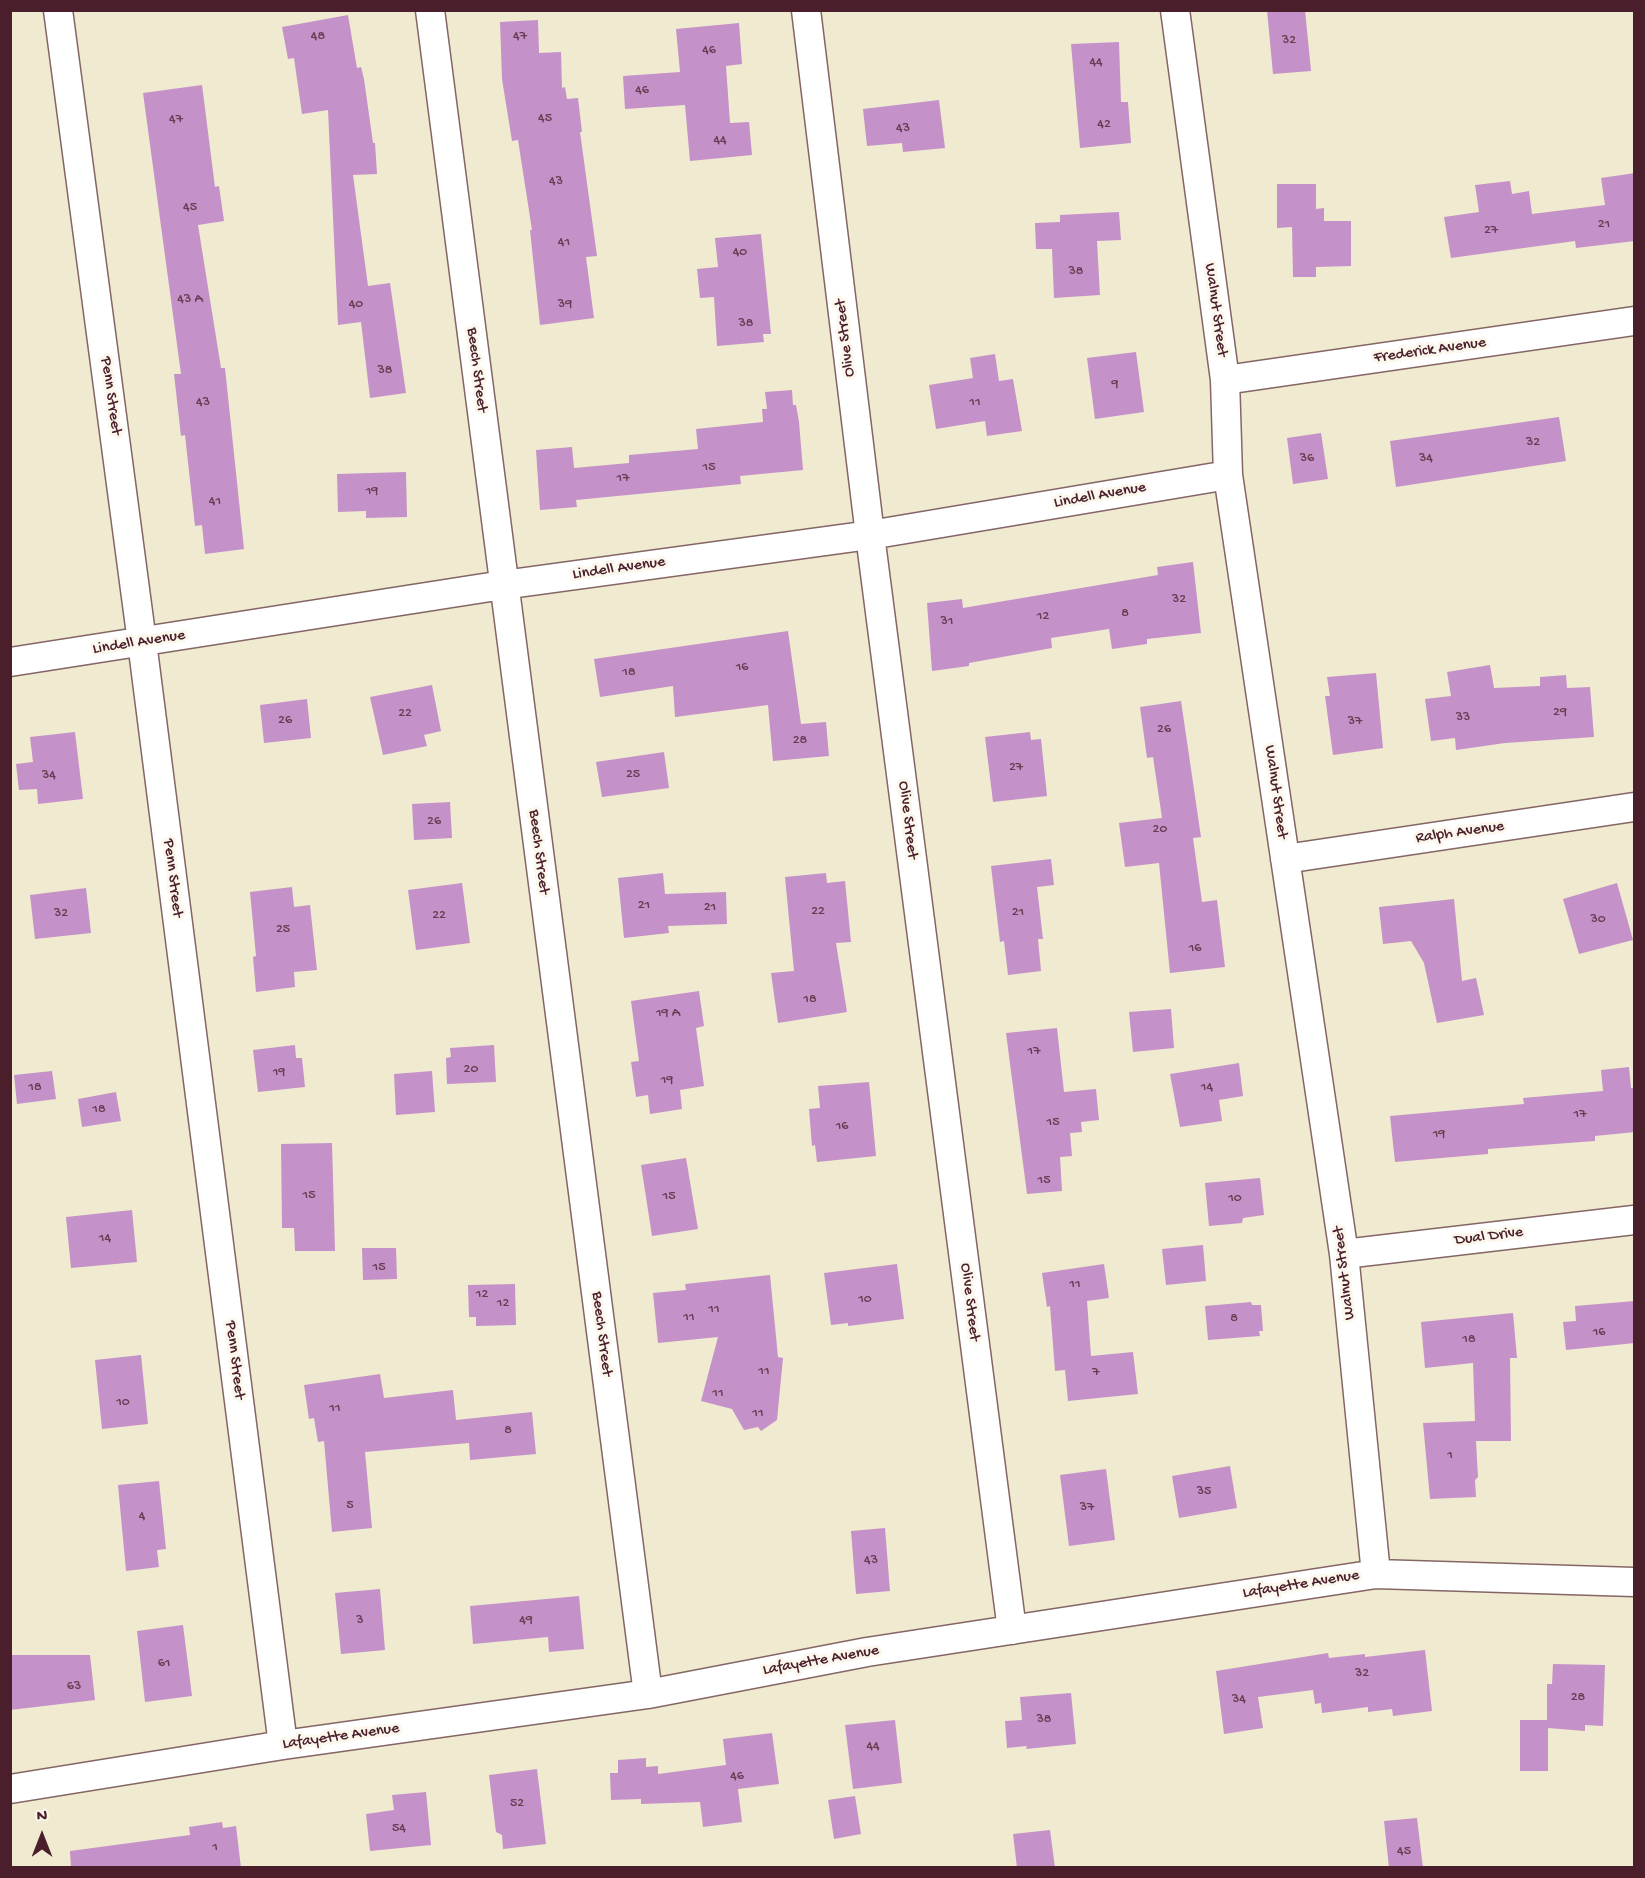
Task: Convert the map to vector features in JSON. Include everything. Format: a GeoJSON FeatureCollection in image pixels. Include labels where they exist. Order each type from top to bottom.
{"type":"FeatureCollection","features":[{"type":"Feature","properties":{"kind":"street","name":"Penn Street"},"geometry":{"type":"LineString","coordinates":[[58,10],[142,642],[283,1746]]}},
{"type":"Feature","properties":{"kind":"street","name":"Beech Street"},"geometry":{"type":"LineString","coordinates":[[430,10],[648,1694]]}},
{"type":"Feature","properties":{"kind":"street","name":"Olive Street"},"geometry":{"type":"LineString","coordinates":[[806,10],[870,535],[1012,1630]]}},
{"type":"Feature","properties":{"kind":"street","name":"Walnut Street"},"geometry":{"type":"LineString","coordinates":[[1175,10],[1225,380],[1228,475],[1344,1254],[1376,1574]]}},
{"type":"Feature","properties":{"kind":"street","name":"Frederick Avenue"},"geometry":{"type":"LineString","coordinates":[[1225,380],[1635,321]]}},
{"type":"Feature","properties":{"kind":"street","name":"Lindell Avenue"},"geometry":{"type":"LineString","coordinates":[[10,662],[503,585],[870,535],[1228,475]]}},
{"type":"Feature","properties":{"kind":"street","name":"Ralph Avenue"},"geometry":{"type":"LineString","coordinates":[[1285,859],[1635,807]]}},
{"type":"Feature","properties":{"kind":"street","name":"Dual Drive"},"geometry":{"type":"LineString","coordinates":[[1344,1254],[1635,1220]]}},
{"type":"Feature","properties":{"kind":"street","name":"Lafayette Avenue"},"geometry":{"type":"LineString","coordinates":[[10,1789],[283,1746],[648,1694],[867,1652],[1376,1574],[1635,1582]]}},
{"type":"Feature","properties":{"kind":"building"},"geometry":{"type":"Polygon","coordinates":[[[1267,10],[1305,10],[1311,71],[1273,74],[1267,10]]]}},
{"type":"Feature","properties":{"kind":"building"},"geometry":{"type":"Polygon","coordinates":[[[348,15],[357,68],[361,67],[364,79],[373,143],[375,143],[377,174],[353,175],[368,286],[390,283],[406,393],[370,398],[361,322],[338,325],[328,110],[302,114],[294,58],[288,59],[282,27],[348,15]]]}},
{"type":"Feature","properties":{"kind":"building"},"geometry":{"type":"Polygon","coordinates":[[[538,20],[539,53],[561,52],[562,88],[565,87],[567,99],[578,98],[582,132],[580,132],[597,256],[586,257],[594,318],[540,325],[530,230],[532,230],[518,140],[512,141],[502,79],[500,22],[538,20]]]}},
{"type":"Feature","properties":{"kind":"building"},"geometry":{"type":"Polygon","coordinates":[[[739,23],[742,64],[726,66],[730,123],[749,122],[752,155],[690,161],[685,105],[625,109],[623,76],[680,72],[676,29],[739,23]]]}},
{"type":"Feature","properties":{"kind":"building"},"geometry":{"type":"Polygon","coordinates":[[[1119,42],[1121,102],[1128,102],[1131,143],[1080,148],[1071,44],[1119,42]]]}},
{"type":"Feature","properties":{"kind":"building"},"geometry":{"type":"Polygon","coordinates":[[[202,85],[215,187],[219,186],[224,221],[198,225],[221,368],[225,368],[244,549],[205,554],[202,525],[195,526],[185,435],[181,436],[174,374],[181,374],[143,93],[202,85]]]}},
{"type":"Feature","properties":{"kind":"building"},"geometry":{"type":"Polygon","coordinates":[[[939,100],[945,148],[903,152],[902,143],[867,146],[863,109],[939,100]]]}},
{"type":"Feature","properties":{"kind":"building"},"geometry":{"type":"Polygon","coordinates":[[[1635,173],[1635,241],[1576,248],[1575,241],[1451,258],[1444,217],[1479,212],[1475,185],[1510,181],[1512,194],[1529,191],[1532,214],[1605,205],[1601,178],[1635,173]]]}},
{"type":"Feature","properties":{"kind":"building"},"geometry":{"type":"Polygon","coordinates":[[[1277,184],[1316,184],[1316,209],[1324,208],[1324,221],[1351,221],[1351,266],[1316,267],[1316,277],[1293,277],[1292,227],[1277,228],[1277,184]]]}},
{"type":"Feature","properties":{"kind":"building"},"geometry":{"type":"Polygon","coordinates":[[[1119,212],[1121,240],[1097,241],[1100,295],[1054,298],[1052,249],[1036,249],[1035,223],[1060,222],[1060,215],[1119,212]]]}},
{"type":"Feature","properties":{"kind":"building"},"geometry":{"type":"Polygon","coordinates":[[[761,234],[771,334],[763,334],[764,342],[717,346],[714,297],[700,298],[697,269],[718,267],[715,238],[761,234]]]}},
{"type":"Feature","properties":{"kind":"building"},"geometry":{"type":"Polygon","coordinates":[[[1136,352],[1144,412],[1095,419],[1087,358],[1136,352]]]}},
{"type":"Feature","properties":{"kind":"building"},"geometry":{"type":"Polygon","coordinates":[[[995,354],[999,381],[1013,379],[1022,431],[987,436],[985,421],[936,429],[929,385],[973,378],[970,358],[995,354]]]}},
{"type":"Feature","properties":{"kind":"building"},"geometry":{"type":"Polygon","coordinates":[[[792,390],[793,405],[796,405],[799,422],[803,470],[740,476],[741,484],[576,500],[577,507],[540,510],[536,450],[572,447],[574,468],[629,463],[629,455],[698,449],[696,429],[763,422],[762,409],[767,409],[765,392],[792,390]]]}},
{"type":"Feature","properties":{"kind":"building"},"geometry":{"type":"Polygon","coordinates":[[[1559,417],[1566,461],[1396,487],[1390,441],[1559,417]]]}},
{"type":"Feature","properties":{"kind":"building"},"geometry":{"type":"Polygon","coordinates":[[[1321,433],[1328,479],[1293,484],[1287,438],[1321,433]]]}},
{"type":"Feature","properties":{"kind":"building"},"geometry":{"type":"Polygon","coordinates":[[[406,472],[407,517],[366,518],[366,511],[338,512],[337,474],[406,472]]]}},
{"type":"Feature","properties":{"kind":"building"},"geometry":{"type":"Polygon","coordinates":[[[1193,562],[1201,633],[1147,639],[1147,644],[1112,649],[1109,629],[1051,638],[1052,648],[969,663],[969,666],[932,671],[927,603],[962,599],[963,608],[1158,575],[1157,567],[1193,562]]]}},
{"type":"Feature","properties":{"kind":"building"},"geometry":{"type":"Polygon","coordinates":[[[788,631],[801,724],[826,722],[829,756],[773,761],[768,705],[675,717],[673,686],[600,697],[594,659],[788,631]]]}},
{"type":"Feature","properties":{"kind":"building"},"geometry":{"type":"Polygon","coordinates":[[[1490,665],[1494,688],[1540,686],[1540,677],[1566,675],[1567,688],[1590,687],[1594,737],[1505,743],[1456,750],[1455,738],[1431,741],[1425,699],[1451,696],[1447,672],[1490,665]]]}},
{"type":"Feature","properties":{"kind":"building"},"geometry":{"type":"Polygon","coordinates":[[[1376,673],[1383,748],[1333,755],[1325,696],[1330,696],[1327,677],[1376,673]]]}},
{"type":"Feature","properties":{"kind":"building"},"geometry":{"type":"Polygon","coordinates":[[[432,685],[441,731],[424,735],[427,746],[383,755],[370,697],[432,685]]]}},
{"type":"Feature","properties":{"kind":"building"},"geometry":{"type":"Polygon","coordinates":[[[307,699],[311,738],[264,743],[260,705],[307,699]]]}},
{"type":"Feature","properties":{"kind":"building"},"geometry":{"type":"Polygon","coordinates":[[[1181,701],[1201,837],[1193,838],[1202,902],[1217,900],[1225,967],[1170,973],[1159,863],[1125,867],[1119,823],[1162,818],[1153,757],[1147,758],[1140,707],[1181,701]]]}},
{"type":"Feature","properties":{"kind":"building"},"geometry":{"type":"Polygon","coordinates":[[[75,732],[83,799],[38,804],[37,789],[19,790],[16,764],[33,762],[30,737],[75,732]]]}},
{"type":"Feature","properties":{"kind":"building"},"geometry":{"type":"Polygon","coordinates":[[[1030,732],[1031,740],[1041,739],[1047,796],[993,802],[985,737],[1030,732]]]}},
{"type":"Feature","properties":{"kind":"building"},"geometry":{"type":"Polygon","coordinates":[[[664,752],[669,788],[602,797],[596,762],[664,752]]]}},
{"type":"Feature","properties":{"kind":"building"},"geometry":{"type":"Polygon","coordinates":[[[450,802],[452,838],[414,840],[412,804],[450,802]]]}},
{"type":"Feature","properties":{"kind":"building"},"geometry":{"type":"Polygon","coordinates":[[[1051,859],[1054,885],[1037,887],[1043,939],[1038,939],[1041,971],[1008,975],[1004,941],[1000,942],[991,866],[1051,859]]]}},
{"type":"Feature","properties":{"kind":"building"},"geometry":{"type":"Polygon","coordinates":[[[663,873],[665,894],[726,892],[727,924],[668,926],[669,933],[624,938],[618,878],[663,873]]]}},
{"type":"Feature","properties":{"kind":"building"},"geometry":{"type":"Polygon","coordinates":[[[826,873],[827,883],[845,881],[851,942],[836,943],[847,1012],[778,1023],[771,973],[794,971],[785,877],[826,873]]]}},
{"type":"Feature","properties":{"kind":"building"},"geometry":{"type":"Polygon","coordinates":[[[462,883],[470,943],[416,950],[408,890],[462,883]]]}},
{"type":"Feature","properties":{"kind":"building"},"geometry":{"type":"Polygon","coordinates":[[[1617,883],[1633,940],[1579,954],[1563,899],[1617,883]]]}},
{"type":"Feature","properties":{"kind":"building"},"geometry":{"type":"Polygon","coordinates":[[[292,887],[294,907],[310,905],[317,970],[294,972],[295,987],[256,992],[253,957],[256,956],[250,892],[292,887]]]}},
{"type":"Feature","properties":{"kind":"building"},"geometry":{"type":"Polygon","coordinates":[[[86,888],[91,933],[35,939],[30,895],[86,888]]]}},
{"type":"Feature","properties":{"kind":"building"},"geometry":{"type":"Polygon","coordinates":[[[1454,899],[1462,981],[1476,978],[1484,1015],[1437,1023],[1424,963],[1411,941],[1383,944],[1379,907],[1454,899]]]}},
{"type":"Feature","properties":{"kind":"building"},"geometry":{"type":"Polygon","coordinates":[[[699,991],[704,1026],[696,1028],[704,1086],[680,1090],[682,1109],[650,1114],[648,1095],[636,1097],[631,1062],[639,1061],[631,1001],[699,991]]]}},
{"type":"Feature","properties":{"kind":"building"},"geometry":{"type":"Polygon","coordinates":[[[1171,1009],[1174,1048],[1133,1052],[1129,1012],[1171,1009]]]}},
{"type":"Feature","properties":{"kind":"building"},"geometry":{"type":"Polygon","coordinates":[[[1057,1028],[1064,1092],[1096,1089],[1099,1120],[1081,1122],[1082,1132],[1070,1133],[1072,1156],[1060,1157],[1062,1191],[1027,1194],[1006,1033],[1057,1028]]]}},
{"type":"Feature","properties":{"kind":"building"},"geometry":{"type":"Polygon","coordinates":[[[295,1045],[296,1058],[302,1058],[305,1087],[258,1092],[253,1050],[295,1045]]]}},
{"type":"Feature","properties":{"kind":"building"},"geometry":{"type":"Polygon","coordinates":[[[494,1045],[496,1082],[447,1084],[446,1058],[451,1057],[450,1048],[494,1045]]]}},
{"type":"Feature","properties":{"kind":"building"},"geometry":{"type":"Polygon","coordinates":[[[1239,1063],[1243,1096],[1219,1100],[1222,1121],[1180,1127],[1170,1074],[1239,1063]]]}},
{"type":"Feature","properties":{"kind":"building"},"geometry":{"type":"Polygon","coordinates":[[[1629,1067],[1631,1088],[1635,1088],[1635,1132],[1595,1136],[1595,1141],[1488,1149],[1488,1154],[1395,1162],[1390,1116],[1524,1104],[1523,1098],[1603,1091],[1601,1070],[1629,1067]]]}},
{"type":"Feature","properties":{"kind":"building"},"geometry":{"type":"Polygon","coordinates":[[[52,1071],[56,1099],[17,1104],[14,1075],[52,1071]]]}},
{"type":"Feature","properties":{"kind":"building"},"geometry":{"type":"Polygon","coordinates":[[[432,1071],[435,1112],[396,1115],[394,1074],[432,1071]]]}},
{"type":"Feature","properties":{"kind":"building"},"geometry":{"type":"Polygon","coordinates":[[[869,1082],[876,1156],[817,1162],[815,1145],[812,1146],[809,1109],[820,1108],[818,1086],[869,1082]]]}},
{"type":"Feature","properties":{"kind":"building"},"geometry":{"type":"Polygon","coordinates":[[[116,1092],[121,1121],[82,1127],[78,1099],[116,1092]]]}},
{"type":"Feature","properties":{"kind":"building"},"geometry":{"type":"Polygon","coordinates":[[[332,1143],[335,1251],[295,1251],[294,1228],[282,1228],[281,1144],[332,1143]]]}},
{"type":"Feature","properties":{"kind":"building"},"geometry":{"type":"Polygon","coordinates":[[[686,1158],[698,1229],[652,1236],[641,1165],[686,1158]]]}},
{"type":"Feature","properties":{"kind":"building"},"geometry":{"type":"Polygon","coordinates":[[[1260,1178],[1264,1215],[1243,1218],[1242,1223],[1209,1226],[1205,1183],[1260,1178]]]}},
{"type":"Feature","properties":{"kind":"building"},"geometry":{"type":"Polygon","coordinates":[[[132,1210],[137,1262],[71,1268],[66,1217],[132,1210]]]}},
{"type":"Feature","properties":{"kind":"building"},"geometry":{"type":"Polygon","coordinates":[[[1203,1245],[1206,1281],[1166,1285],[1162,1249],[1203,1245]]]}},
{"type":"Feature","properties":{"kind":"building"},"geometry":{"type":"Polygon","coordinates":[[[362,1248],[396,1248],[397,1279],[363,1280],[362,1248]]]}},
{"type":"Feature","properties":{"kind":"building"},"geometry":{"type":"Polygon","coordinates":[[[897,1264],[904,1319],[848,1326],[848,1323],[831,1325],[824,1273],[897,1264]]]}},
{"type":"Feature","properties":{"kind":"building"},"geometry":{"type":"Polygon","coordinates":[[[1104,1264],[1109,1298],[1087,1301],[1091,1356],[1133,1352],[1138,1394],[1068,1401],[1065,1370],[1055,1371],[1050,1306],[1047,1307],[1042,1273],[1104,1264]]]}},
{"type":"Feature","properties":{"kind":"building"},"geometry":{"type":"Polygon","coordinates":[[[770,1275],[778,1357],[783,1358],[777,1420],[761,1431],[758,1427],[744,1430],[732,1409],[701,1401],[718,1337],[658,1343],[653,1293],[686,1290],[685,1284],[770,1275]]]}},
{"type":"Feature","properties":{"kind":"building"},"geometry":{"type":"Polygon","coordinates":[[[515,1284],[516,1325],[476,1326],[476,1317],[469,1317],[468,1285],[515,1284]]]}},
{"type":"Feature","properties":{"kind":"building"},"geometry":{"type":"Polygon","coordinates":[[[1635,1301],[1635,1343],[1566,1350],[1563,1322],[1576,1321],[1575,1306],[1635,1301]]]}},
{"type":"Feature","properties":{"kind":"building"},"geometry":{"type":"Polygon","coordinates":[[[1251,1302],[1252,1305],[1261,1305],[1263,1331],[1259,1331],[1260,1336],[1208,1340],[1205,1306],[1251,1302]]]}},
{"type":"Feature","properties":{"kind":"building"},"geometry":{"type":"Polygon","coordinates":[[[1513,1313],[1517,1358],[1510,1358],[1511,1441],[1476,1441],[1478,1477],[1475,1480],[1476,1497],[1430,1499],[1423,1423],[1475,1421],[1473,1363],[1425,1368],[1421,1322],[1513,1313]]]}},
{"type":"Feature","properties":{"kind":"building"},"geometry":{"type":"Polygon","coordinates":[[[141,1355],[148,1424],[102,1429],[95,1360],[141,1355]]]}},
{"type":"Feature","properties":{"kind":"building"},"geometry":{"type":"Polygon","coordinates":[[[380,1374],[384,1398],[453,1390],[456,1420],[532,1412],[536,1454],[470,1460],[469,1443],[365,1452],[372,1528],[332,1532],[324,1441],[318,1442],[314,1418],[309,1419],[304,1385],[380,1374]]]}},
{"type":"Feature","properties":{"kind":"building"},"geometry":{"type":"Polygon","coordinates":[[[1230,1466],[1237,1508],[1179,1518],[1172,1476],[1230,1466]]]}},
{"type":"Feature","properties":{"kind":"building"},"geometry":{"type":"Polygon","coordinates":[[[1106,1469],[1115,1540],[1069,1546],[1060,1475],[1106,1469]]]}},
{"type":"Feature","properties":{"kind":"building"},"geometry":{"type":"Polygon","coordinates":[[[159,1481],[166,1549],[157,1550],[159,1567],[126,1571],[118,1485],[159,1481]]]}},
{"type":"Feature","properties":{"kind":"building"},"geometry":{"type":"Polygon","coordinates":[[[885,1528],[890,1591],[856,1594],[851,1531],[885,1528]]]}},
{"type":"Feature","properties":{"kind":"building"},"geometry":{"type":"Polygon","coordinates":[[[380,1589],[385,1650],[341,1654],[335,1593],[380,1589]]]}},
{"type":"Feature","properties":{"kind":"building"},"geometry":{"type":"Polygon","coordinates":[[[579,1596],[584,1649],[549,1652],[548,1637],[473,1644],[470,1606],[579,1596]]]}},
{"type":"Feature","properties":{"kind":"building"},"geometry":{"type":"Polygon","coordinates":[[[183,1625],[192,1696],[145,1702],[137,1631],[183,1625]]]}},
{"type":"Feature","properties":{"kind":"building"},"geometry":{"type":"Polygon","coordinates":[[[1425,1650],[1432,1711],[1393,1716],[1392,1709],[1368,1712],[1368,1707],[1322,1713],[1321,1703],[1315,1704],[1313,1690],[1258,1697],[1263,1728],[1224,1734],[1216,1671],[1328,1653],[1329,1658],[1365,1654],[1365,1657],[1425,1650]]]}},
{"type":"Feature","properties":{"kind":"building"},"geometry":{"type":"Polygon","coordinates":[[[10,1655],[90,1655],[95,1700],[10,1710],[10,1655]]]}},
{"type":"Feature","properties":{"kind":"building"},"geometry":{"type":"Polygon","coordinates":[[[1553,1664],[1605,1665],[1603,1726],[1585,1725],[1585,1731],[1548,1728],[1548,1771],[1520,1771],[1520,1720],[1547,1720],[1547,1684],[1552,1684],[1553,1664]]]}},
{"type":"Feature","properties":{"kind":"building"},"geometry":{"type":"Polygon","coordinates":[[[1071,1693],[1076,1744],[1026,1749],[1027,1746],[1007,1748],[1005,1721],[1022,1720],[1020,1697],[1071,1693]]]}},
{"type":"Feature","properties":{"kind":"building"},"geometry":{"type":"Polygon","coordinates":[[[895,1720],[902,1783],[853,1789],[845,1725],[895,1720]]]}},
{"type":"Feature","properties":{"kind":"building"},"geometry":{"type":"Polygon","coordinates":[[[772,1733],[779,1784],[738,1789],[742,1822],[703,1827],[700,1802],[641,1804],[641,1799],[611,1800],[610,1773],[618,1773],[618,1760],[646,1758],[646,1767],[658,1766],[658,1774],[726,1765],[723,1739],[772,1733]]]}},
{"type":"Feature","properties":{"kind":"building"},"geometry":{"type":"Polygon","coordinates":[[[537,1769],[546,1844],[503,1849],[502,1835],[496,1832],[489,1775],[537,1769]]]}},
{"type":"Feature","properties":{"kind":"building"},"geometry":{"type":"Polygon","coordinates":[[[426,1792],[431,1845],[370,1851],[366,1814],[394,1810],[392,1795],[426,1792]]]}},
{"type":"Feature","properties":{"kind":"building"},"geometry":{"type":"Polygon","coordinates":[[[855,1796],[861,1834],[834,1839],[828,1800],[855,1796]]]}},
{"type":"Feature","properties":{"kind":"building"},"geometry":{"type":"Polygon","coordinates":[[[1417,1818],[1423,1868],[1389,1868],[1384,1821],[1417,1818]]]}},
{"type":"Feature","properties":{"kind":"building"},"geometry":{"type":"Polygon","coordinates":[[[222,1822],[223,1828],[236,1826],[241,1868],[71,1868],[70,1851],[190,1835],[189,1827],[222,1822]]]}},
{"type":"Feature","properties":{"kind":"building"},"geometry":{"type":"Polygon","coordinates":[[[1050,1830],[1055,1868],[1017,1868],[1013,1834],[1050,1830]]]}}]}
